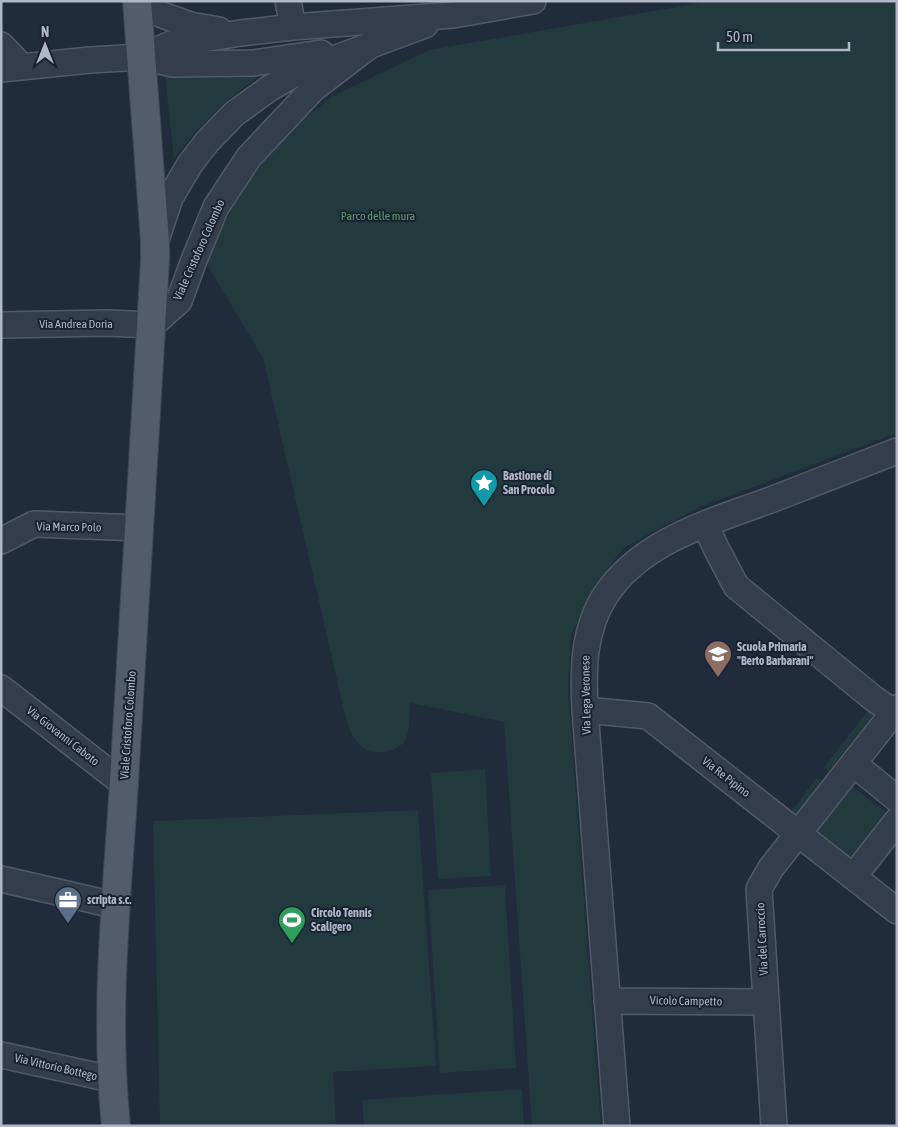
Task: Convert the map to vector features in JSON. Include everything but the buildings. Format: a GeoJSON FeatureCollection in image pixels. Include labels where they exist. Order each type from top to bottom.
{"type":"FeatureCollection","features":[{"type":"Feature","properties":{"kind":"main road"},"geometry":{"type":"LineString","coordinates":[[137,4],[142,57]]}},
{"type":"Feature","properties":{"kind":"main road","name":"Viale Cristoforo Colombo"},"geometry":{"type":"LineString","coordinates":[[116,1126],[111,1079],[110,997],[114,905],[124,784],[140,528],[155,242],[142,57]]}},
{"type":"Feature","properties":{"kind":"street"},"geometry":{"type":"LineString","coordinates":[[137,4],[172,1]]}},
{"type":"Feature","properties":{"kind":"street"},"geometry":{"type":"LineString","coordinates":[[288,1],[293,26]]}},
{"type":"Feature","properties":{"kind":"street","name":"Viale Cristoforo Colombo"},"geometry":{"type":"LineString","coordinates":[[142,57],[170,44],[241,33],[293,26],[453,15],[533,1]]}},
{"type":"Feature","properties":{"kind":"street","name":"Viale Cristoforo Colombo"},"geometry":{"type":"LineString","coordinates":[[137,4],[190,25],[241,33]]}},
{"type":"Feature","properties":{"kind":"street","name":"Viale Cristoforo Colombo"},"geometry":{"type":"LineString","coordinates":[[155,242],[170,198],[190,164],[207,142],[234,114],[270,88],[296,73],[453,15]]}},
{"type":"Feature","properties":{"kind":"street"},"geometry":{"type":"LineString","coordinates":[[1,45],[12,68],[142,57]]}},
{"type":"Feature","properties":{"kind":"street","name":"Viale Cristoforo Colombo"},"geometry":{"type":"LineString","coordinates":[[142,57],[173,64],[253,62],[368,46]]}},
{"type":"Feature","properties":{"kind":"street","name":"Viale Cristoforo Colombo"},"geometry":{"type":"LineString","coordinates":[[152,325],[179,301],[216,207],[249,157],[314,88],[368,46]]}},
{"type":"Feature","properties":{"kind":"street","name":"Via Andrea Doria"},"geometry":{"type":"LineString","coordinates":[[1,325],[107,323],[152,325]]}},
{"type":"Feature","properties":{"kind":"street","name":"Via Lega Veronese"},"geometry":{"type":"LineString","coordinates":[[617,1126],[585,710],[585,648],[593,624],[605,597],[623,574],[659,546],[705,524],[897,452]]}},
{"type":"Feature","properties":{"kind":"street","name":"Via Marco Polo"},"geometry":{"type":"LineString","coordinates":[[1,542],[34,524],[140,528]]}},
{"type":"Feature","properties":{"kind":"street"},"geometry":{"type":"LineString","coordinates":[[705,524],[736,586],[874,698],[895,710]]}},
{"type":"Feature","properties":{"kind":"street","name":"Via Giovanni Caboto"},"geometry":{"type":"LineString","coordinates":[[1,688],[124,784]]}},
{"type":"Feature","properties":{"kind":"street","name":"Via Re Pipino"},"geometry":{"type":"LineString","coordinates":[[585,710],[648,716],[897,911]]}},
{"type":"Feature","properties":{"kind":"street","name":"Via del Carroccio"},"geometry":{"type":"LineString","coordinates":[[774,1126],[759,889],[771,868],[895,710]]}},
{"type":"Feature","properties":{"kind":"street"},"geometry":{"type":"LineString","coordinates":[[854,764],[897,798]]}},
{"type":"Feature","properties":{"kind":"street"},"geometry":{"type":"LineString","coordinates":[[854,877],[897,821]]}},
{"type":"Feature","properties":{"kind":"street"},"geometry":{"type":"LineString","coordinates":[[1,879],[114,905]]}},
{"type":"Feature","properties":{"kind":"street","name":"Vicolo Campetto"},"geometry":{"type":"LineString","coordinates":[[607,1001],[766,1002]]}},
{"type":"Feature","properties":{"kind":"street","name":"Via Vittorio Bottego"},"geometry":{"type":"LineString","coordinates":[[1,1055],[111,1079]]}},
{"type":"Feature","properties":{"kind":"green space","name":"Parco delle mura"},"geometry":{"type":"Polygon","coordinates":[[[711,1],[897,1],[897,433],[698,508],[623,548],[590,595],[571,635],[568,689],[601,1126],[532,1126],[504,722],[411,703],[408,733],[404,742],[398,747],[387,751],[371,752],[355,740],[346,719],[263,358],[205,261],[243,188],[287,132],[331,97],[429,50],[711,1]]]}},
{"type":"Feature","properties":{"kind":"green space"},"geometry":{"type":"Polygon","coordinates":[[[260,76],[235,94],[214,113],[174,159],[165,77],[260,76]]]}},
{"type":"Feature","properties":{"kind":"green space"},"geometry":{"type":"Polygon","coordinates":[[[870,708],[875,712],[829,771],[824,767],[870,708]]]}},
{"type":"Feature","properties":{"kind":"green space"},"geometry":{"type":"Polygon","coordinates":[[[485,769],[491,876],[438,879],[431,773],[485,769]]]}},
{"type":"Feature","properties":{"kind":"green space"},"geometry":{"type":"Polygon","coordinates":[[[817,777],[822,780],[794,816],[790,813],[817,777]]]}},
{"type":"Feature","properties":{"kind":"green space"},"geometry":{"type":"Polygon","coordinates":[[[852,786],[887,813],[852,858],[817,831],[852,786]]]}},
{"type":"Feature","properties":{"kind":"green space","name":"Circolo Tennis Scaligero"},"geometry":{"type":"Polygon","coordinates":[[[418,810],[436,1066],[333,1072],[336,1126],[160,1126],[153,821],[418,810]]]}},
{"type":"Feature","properties":{"kind":"green space"},"geometry":{"type":"Polygon","coordinates":[[[505,885],[516,1068],[440,1073],[428,890],[505,885]]]}},
{"type":"Feature","properties":{"kind":"green space"},"geometry":{"type":"Polygon","coordinates":[[[522,1089],[524,1126],[364,1126],[362,1100],[522,1089]]]}},
{"type":"Feature","properties":{"kind":"place","name":"Bastione di San Procolo"},"geometry":{"type":"Point","coordinates":[484,507]}},
{"type":"Feature","properties":{"kind":"place","name":"Scuola Primaria \"Berto Barbarani\""},"geometry":{"type":"Point","coordinates":[718,678]}},
{"type":"Feature","properties":{"kind":"place","name":"scripta s.c."},"geometry":{"type":"Point","coordinates":[68,924]}},
{"type":"Feature","properties":{"kind":"place","name":"Circolo Tennis Scaligero"},"geometry":{"type":"Point","coordinates":[292,944]}}]}
